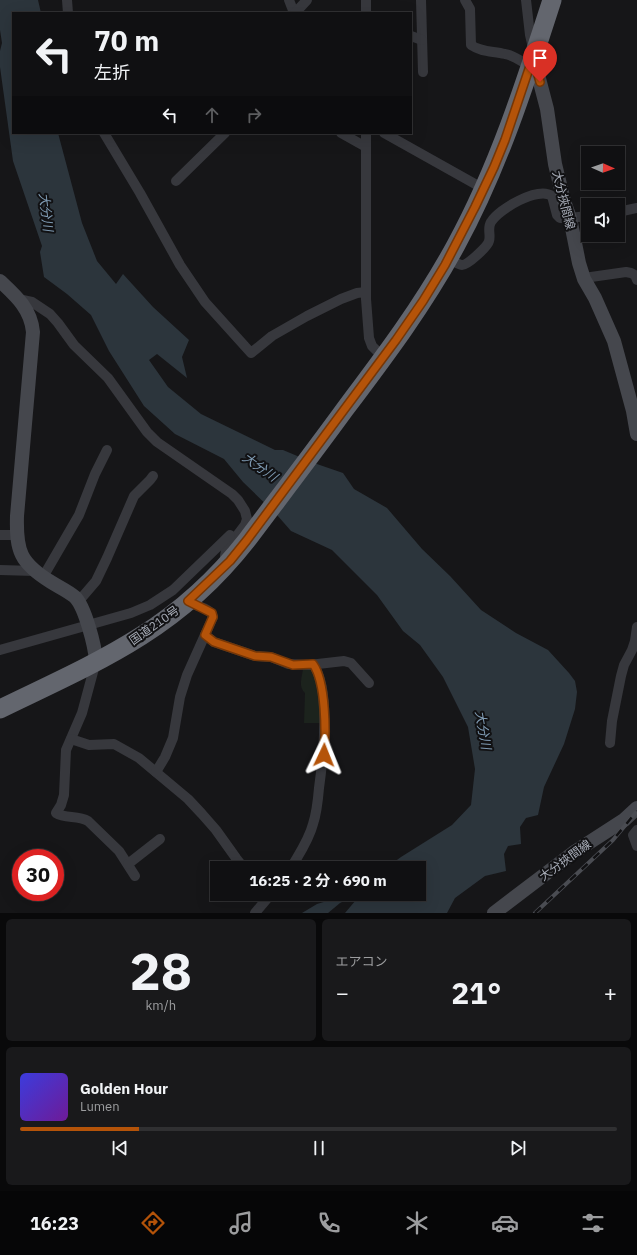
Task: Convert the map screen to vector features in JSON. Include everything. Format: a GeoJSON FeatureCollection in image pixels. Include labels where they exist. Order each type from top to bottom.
{"type":"FeatureCollection","features":[{"type":"Feature","properties":{"kind":"highway","name":"国道210号"},"geometry":{"type":"LineString","coordinates":[[0,709],[96,661],[142,635],[188,601],[242,547],[253,519],[354,397],[384,358],[423,301],[449,258],[484,189],[505,140],[552,0]]}},
{"type":"Feature","properties":{"kind":"main road","name":"大分挾間線"},"geometry":{"type":"LineString","coordinates":[[532,60],[536,68],[546,109],[557,171],[564,201],[570,218],[578,259],[584,278],[611,335],[634,408],[637,428]]}},
{"type":"Feature","properties":{"kind":"main road"},"geometry":{"type":"LineString","coordinates":[[0,281],[18,299],[29,314],[33,332],[18,508],[17,535],[20,553],[27,564],[39,574],[74,597],[78,602],[88,624],[94,646],[96,661]]}},
{"type":"Feature","properties":{"kind":"main road","name":"大分挾間線"},"geometry":{"type":"LineString","coordinates":[[494,913],[572,853],[624,820],[637,808]]}},
{"type":"Feature","properties":{"kind":"street"},"geometry":{"type":"LineString","coordinates":[[67,0],[68,12]]}},
{"type":"Feature","properties":{"kind":"street"},"geometry":{"type":"LineString","coordinates":[[288,0],[294,12]]}},
{"type":"Feature","properties":{"kind":"street"},"geometry":{"type":"LineString","coordinates":[[296,12],[307,0]]}},
{"type":"Feature","properties":{"kind":"street"},"geometry":{"type":"LineString","coordinates":[[366,0],[366,12]]}},
{"type":"Feature","properties":{"kind":"street"},"geometry":{"type":"LineString","coordinates":[[421,0],[423,72]]}},
{"type":"Feature","properties":{"kind":"street"},"geometry":{"type":"LineString","coordinates":[[465,0],[470,9],[471,45],[475,48],[495,53],[532,60],[526,0]]}},
{"type":"Feature","properties":{"kind":"street"},"geometry":{"type":"LineString","coordinates":[[412,36],[422,40]]}},
{"type":"Feature","properties":{"kind":"street"},"geometry":{"type":"LineString","coordinates":[[105,134],[140,193],[180,265],[205,302],[251,353],[272,336],[302,319],[341,299],[357,293],[366,292]]}},
{"type":"Feature","properties":{"kind":"street"},"geometry":{"type":"LineString","coordinates":[[176,181],[224,134]]}},
{"type":"Feature","properties":{"kind":"street"},"geometry":{"type":"LineString","coordinates":[[343,134],[366,147]]}},
{"type":"Feature","properties":{"kind":"street"},"geometry":{"type":"LineString","coordinates":[[366,134],[366,292],[370,341],[372,346],[384,358]]}},
{"type":"Feature","properties":{"kind":"street"},"geometry":{"type":"LineString","coordinates":[[386,134],[484,189]]}},
{"type":"Feature","properties":{"kind":"street"},"geometry":{"type":"LineString","coordinates":[[449,258],[460,265],[463,265],[478,255],[487,245],[489,239],[489,225],[491,221],[504,209],[533,195],[548,193],[552,196],[559,217],[581,217]]}},
{"type":"Feature","properties":{"kind":"street"},"geometry":{"type":"LineString","coordinates":[[625,211],[637,208]]}},
{"type":"Feature","properties":{"kind":"street"},"geometry":{"type":"LineString","coordinates":[[584,278],[631,272],[635,275],[637,280]]}},
{"type":"Feature","properties":{"kind":"street"},"geometry":{"type":"LineString","coordinates":[[0,650],[140,610],[161,599],[173,590],[228,537],[253,519],[235,496],[152,437],[108,378],[74,345],[50,314],[32,302],[18,299]]}},
{"type":"Feature","properties":{"kind":"street"},"geometry":{"type":"LineString","coordinates":[[0,570],[39,574],[79,515],[95,474],[107,450]]}},
{"type":"Feature","properties":{"kind":"street"},"geometry":{"type":"LineString","coordinates":[[78,602],[96,581],[134,496],[153,476]]}},
{"type":"Feature","properties":{"kind":"street"},"geometry":{"type":"LineString","coordinates":[[0,535],[17,535]]}},
{"type":"Feature","properties":{"kind":"street"},"geometry":{"type":"LineString","coordinates":[[156,772],[165,757],[173,738],[180,697],[184,684],[213,614],[210,611],[188,601]]}},
{"type":"Feature","properties":{"kind":"street"},"geometry":{"type":"LineString","coordinates":[[610,743],[612,721],[621,676],[624,665],[633,646],[637,627]]}},
{"type":"Feature","properties":{"kind":"street"},"geometry":{"type":"LineString","coordinates":[[205,635],[214,642],[255,656],[271,657],[293,665],[344,661],[349,662],[370,683]]}},
{"type":"Feature","properties":{"kind":"street"},"geometry":{"type":"LineString","coordinates":[[96,661],[82,713],[70,739],[66,754],[64,795],[61,805],[56,813],[61,816],[84,819],[88,821],[113,844],[135,876]]}},
{"type":"Feature","properties":{"kind":"street"},"geometry":{"type":"LineString","coordinates":[[295,861],[308,839],[314,824],[323,762],[323,695],[317,671],[313,664]]}},
{"type":"Feature","properties":{"kind":"street"},"geometry":{"type":"LineString","coordinates":[[70,739],[93,746],[114,744],[133,754],[188,799],[216,830],[238,861]]}},
{"type":"Feature","properties":{"kind":"street"},"geometry":{"type":"LineString","coordinates":[[637,830],[633,835],[637,846]]}},
{"type":"Feature","properties":{"kind":"street"},"geometry":{"type":"LineString","coordinates":[[128,864],[160,839]]}},
{"type":"Feature","properties":{"kind":"street"},"geometry":{"type":"LineString","coordinates":[[254,913],[265,901]]}},
{"type":"Feature","properties":{"kind":"shaded area"},"geometry":{"type":"Polygon","coordinates":[[[303,669],[312,669],[314,671],[322,723],[304,723],[305,693],[301,685],[303,669]]]}},
{"type":"Feature","properties":{"kind":"water","name":"大分川"},"geometry":{"type":"Polygon","coordinates":[[[0,0],[38,0],[41,12],[12,12],[12,134],[58,134],[82,223],[97,261],[116,284],[123,274],[153,307],[189,340],[182,357],[187,378],[157,354],[149,360],[168,387],[201,414],[275,450],[283,450],[343,473],[354,489],[387,508],[422,549],[450,576],[481,610],[516,633],[548,650],[575,681],[577,692],[575,709],[564,744],[544,787],[538,815],[526,818],[520,827],[521,844],[508,846],[504,854],[506,871],[485,876],[455,898],[447,913],[345,913],[355,901],[426,901],[426,861],[396,861],[452,825],[471,805],[475,769],[468,727],[443,677],[420,645],[403,631],[377,595],[332,550],[291,531],[243,482],[224,459],[175,434],[144,406],[109,351],[91,315],[67,294],[44,277],[40,252],[42,246],[13,161],[0,67],[0,51],[2,43],[0,30],[0,0]]]}},
{"type":"Feature","properties":{"kind":"water"},"geometry":{"type":"Polygon","coordinates":[[[327,901],[344,901],[328,913],[302,913],[317,904],[327,901]]]}},
{"type":"Feature","properties":{"kind":"railway"},"geometry":{"type":"LineString","coordinates":[[535,913],[613,840],[637,811]]}},
{"type":"Feature","properties":{"kind":"route"},"geometry":{"type":"LineString","coordinates":[[324,755],[323,695],[320,679],[313,664],[288,664],[271,657],[253,655],[214,642],[205,635],[213,614],[210,611],[188,601],[230,561],[247,540],[384,358],[423,301],[456,245],[484,189],[505,140],[534,54],[540,82]]}}]}
